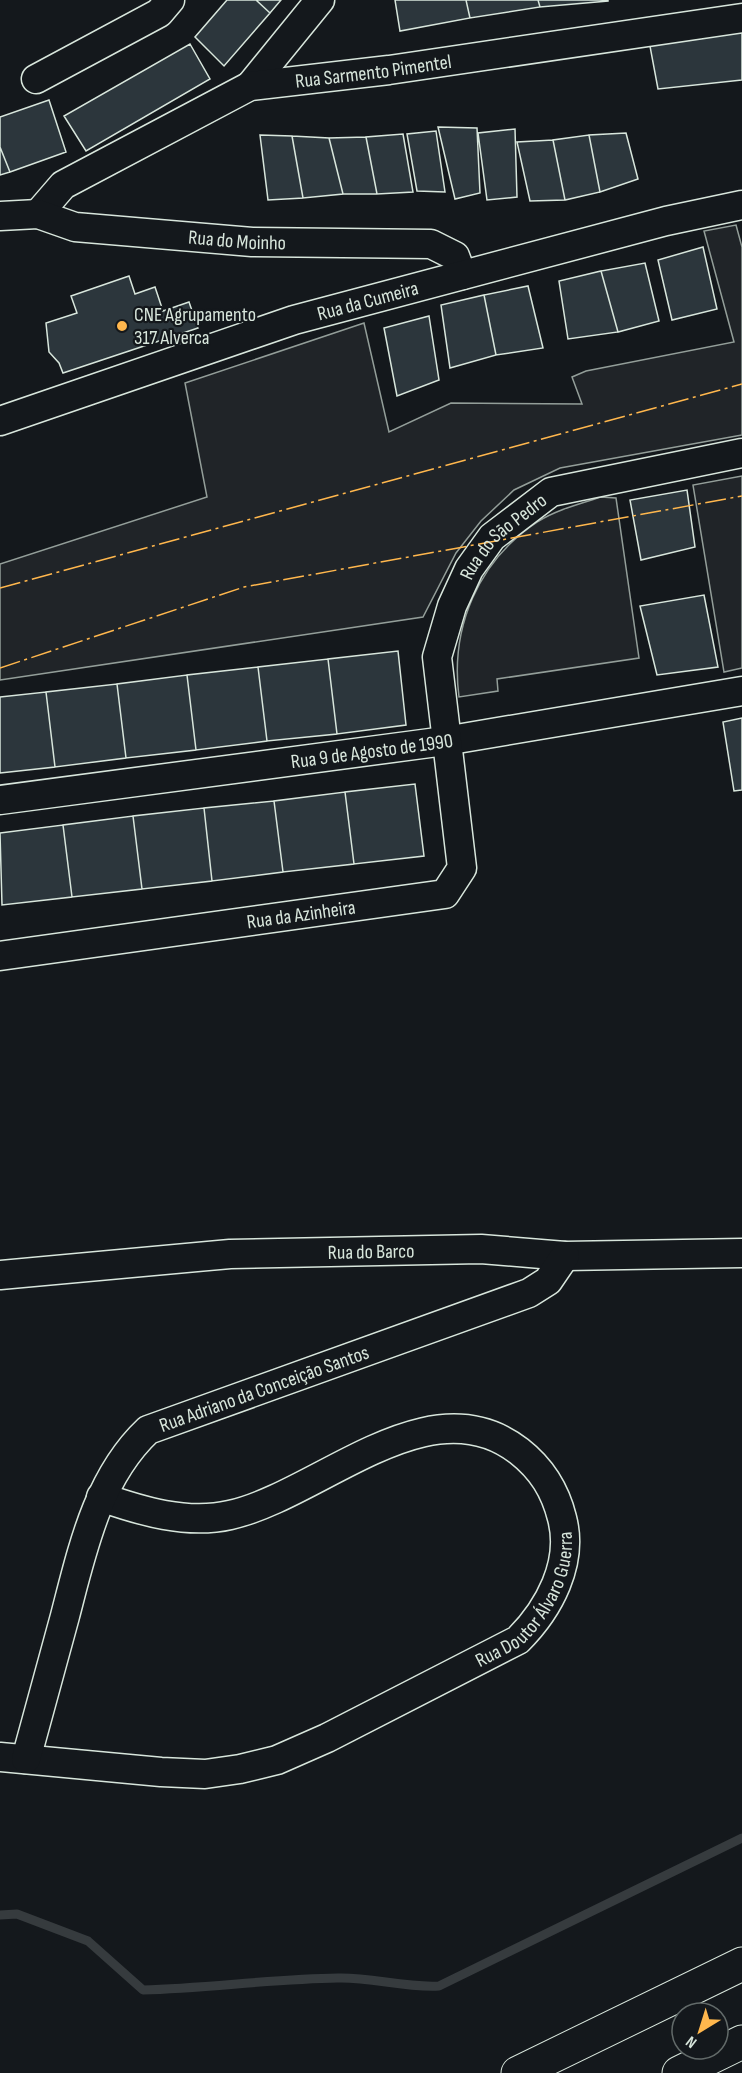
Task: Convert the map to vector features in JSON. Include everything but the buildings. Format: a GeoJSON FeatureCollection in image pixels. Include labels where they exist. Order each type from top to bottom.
{"type":"FeatureCollection","features":[{"type":"Feature","properties":{"kind":"highway"},"geometry":{"type":"LineString","coordinates":[[518,2073],[742,1964]]}},
{"type":"Feature","properties":{"kind":"highway"},"geometry":{"type":"LineString","coordinates":[[679,2073],[742,2042]]}},
{"type":"Feature","properties":{"kind":"street"},"geometry":{"type":"LineString","coordinates":[[36,80],[159,13],[170,0]]}},
{"type":"Feature","properties":{"kind":"street"},"geometry":{"type":"LineString","coordinates":[[250,86],[320,0]]}},
{"type":"Feature","properties":{"kind":"street","name":"Rua Sarmento Pimentel"},"geometry":{"type":"LineString","coordinates":[[38,214],[63,185],[250,86],[388,70],[742,18]]}},
{"type":"Feature","properties":{"kind":"street","name":"Rua da Cumeira"},"geometry":{"type":"LineString","coordinates":[[0,421],[294,320],[666,221],[742,205]]}},
{"type":"Feature","properties":{"kind":"street","name":"Rua do Moinho"},"geometry":{"type":"LineString","coordinates":[[0,216],[38,214],[75,227],[252,242],[431,244],[455,256],[462,275]]}},
{"type":"Feature","properties":{"kind":"street","name":"Rua do São Pedro"},"geometry":{"type":"LineString","coordinates":[[445,741],[438,657],[452,606],[465,578],[492,537],[551,492],[742,453]]}},
{"type":"Feature","properties":{"kind":"street","name":"Rua 9 de Agosto de 1990"},"geometry":{"type":"LineString","coordinates":[[0,800],[445,741],[742,691]]}},
{"type":"Feature","properties":{"kind":"street","name":"Rua da Azinheira"},"geometry":{"type":"LineString","coordinates":[[0,956],[445,894],[462,868],[445,741]]}},
{"type":"Feature","properties":{"kind":"street","name":"Rua do Barco"},"geometry":{"type":"LineString","coordinates":[[0,1275],[230,1254],[481,1249],[565,1256],[742,1253]]}},
{"type":"Feature","properties":{"kind":"street","name":"Rua Adriano da Conceição Santos"},"geometry":{"type":"LineString","coordinates":[[13,1758],[101,1497],[120,1463],[148,1430],[529,1293],[548,1281],[565,1256]]}},
{"type":"Feature","properties":{"kind":"street","name":"Rua Doutor Álvaro Guerra"},"geometry":{"type":"LineString","coordinates":[[13,1758],[205,1774],[277,1760],[401,1701],[518,1640],[533,1624],[548,1601],[559,1576],[564,1550],[564,1527],[558,1502],[547,1480],[532,1462],[511,1445],[488,1433],[462,1429],[433,1428],[402,1436],[303,1487],[230,1515],[191,1518],[144,1512],[101,1497]]}},
{"type":"Feature","properties":{"kind":"shaded area"},"geometry":{"type":"Polygon","coordinates":[[[736,225],[742,247],[742,435],[560,468],[514,490],[481,521],[456,553],[423,617],[0,680],[0,564],[207,497],[185,383],[364,323],[389,432],[451,403],[582,404],[572,377],[586,371],[734,342],[704,231],[736,225]]]}},
{"type":"Feature","properties":{"kind":"shaded area"},"geometry":{"type":"Polygon","coordinates":[[[742,476],[742,668],[724,672],[693,485],[742,476]]]}},
{"type":"Feature","properties":{"kind":"shaded area"},"geometry":{"type":"Polygon","coordinates":[[[601,497],[616,498],[639,658],[497,679],[498,691],[459,697],[457,671],[459,646],[472,598],[484,576],[516,538],[537,522],[560,511],[601,497]]]}},
{"type":"Feature","properties":{"kind":"waterway"},"geometry":{"type":"LineString","coordinates":[[0,1915],[17,1914],[88,1941],[143,1990],[338,1978],[439,1986],[742,1838]]}},
{"type":"Feature","properties":{"kind":"power"},"geometry":{"type":"LineString","coordinates":[[0,588],[742,384]]}},
{"type":"Feature","properties":{"kind":"power"},"geometry":{"type":"LineString","coordinates":[[0,668],[244,587],[742,496]]}},
{"type":"Feature","properties":{"kind":"place","name":"CNE Agrupamento 317 Alverca"},"geometry":{"type":"Point","coordinates":[122,326]}}]}
